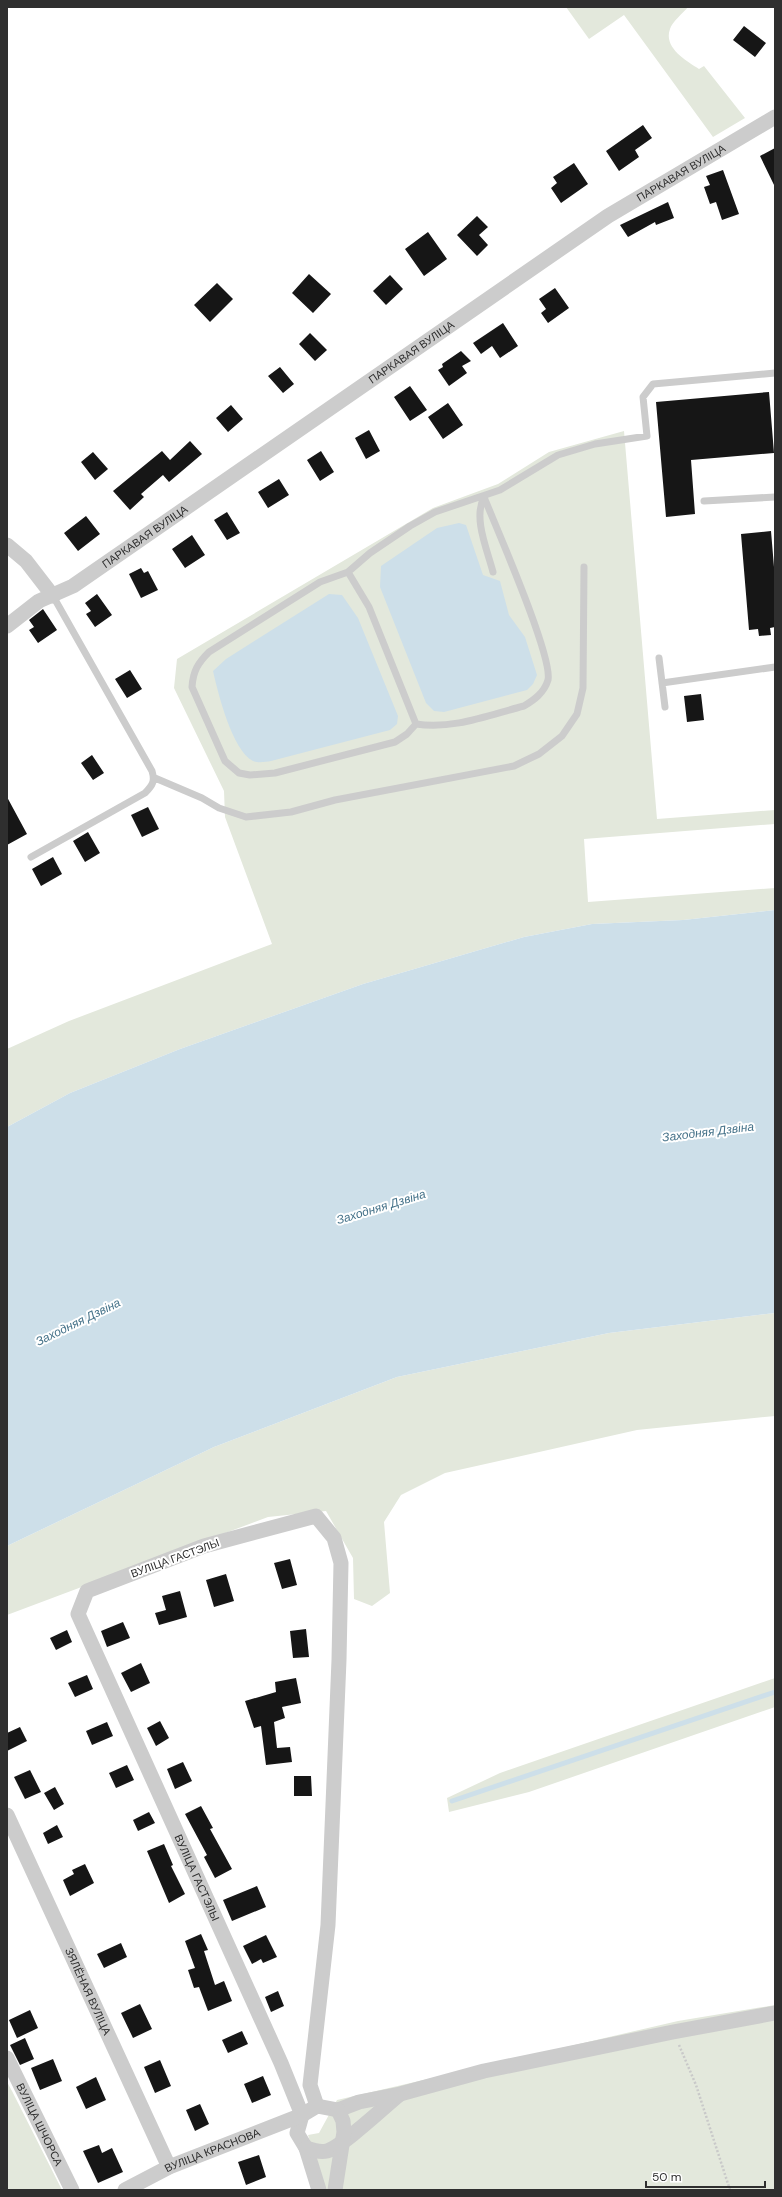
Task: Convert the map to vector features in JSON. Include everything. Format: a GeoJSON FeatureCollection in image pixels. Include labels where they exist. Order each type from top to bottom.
{"type":"FeatureCollection","features":[{"type":"Feature","properties":{"kind":"street","name":"ПАРКАВАЯ ВУЛІЦА"},"geometry":{"type":"LineString","coordinates":[[7,626],[39,601],[53,596],[80,581],[608,216],[775,117]]}},
{"type":"Feature","properties":{"kind":"street"},"geometry":{"type":"LineString","coordinates":[[7,545],[26,561],[53,596]]}},
{"type":"Feature","properties":{"kind":"street","name":"ВУЛІЦА ГАСТЭЛЫ"},"geometry":{"type":"LineString","coordinates":[[302,2115],[281,2063],[78,1614],[87,1591],[204,1546],[316,1516],[334,1538],[341,1563],[339,1660],[328,1925],[310,2085],[316,2106]]}},
{"type":"Feature","properties":{"kind":"street","name":"ЗЯЛЁНАЯ ВУЛІЦА"},"geometry":{"type":"LineString","coordinates":[[7,1815],[169,2167]]}},
{"type":"Feature","properties":{"kind":"street"},"geometry":{"type":"LineString","coordinates":[[319,2190],[306,2148],[297,2133],[302,2115],[316,2106],[338,2110],[359,2102],[400,2094],[484,2071],[673,2032],[775,2014]]}},
{"type":"Feature","properties":{"kind":"street","name":"ВУЛІЦА ШЧОРСА"},"geometry":{"type":"LineString","coordinates":[[7,2058],[72,2190]]}},
{"type":"Feature","properties":{"kind":"street"},"geometry":{"type":"LineString","coordinates":[[306,2148],[317,2152],[327,2151],[341,2143],[400,2094]]}},
{"type":"Feature","properties":{"kind":"street"},"geometry":{"type":"LineString","coordinates":[[335,2190],[341,2143],[344,2132],[343,2121],[338,2110]]}},
{"type":"Feature","properties":{"kind":"street","name":"ВУЛІЦА КРАСНОВА"},"geometry":{"type":"LineString","coordinates":[[124,2190],[169,2167],[302,2115]]}},
{"type":"Feature","properties":{"kind":"lane"},"geometry":{"type":"LineString","coordinates":[[416,724],[407,734],[395,742],[275,773],[250,775],[239,773],[225,761],[196,699],[192,687],[193,675],[199,662],[209,652],[320,582],[348,572],[370,553],[410,526],[435,512],[484,497],[500,490],[558,455],[595,444],[647,436],[643,397],[653,384],[775,373]]}},
{"type":"Feature","properties":{"kind":"lane"},"geometry":{"type":"LineString","coordinates":[[484,497],[479,506],[480,517],[493,572]]}},
{"type":"Feature","properties":{"kind":"lane"},"geometry":{"type":"LineString","coordinates":[[416,724],[429,726],[451,724],[524,706],[534,700],[543,691],[548,680],[548,667],[535,627],[484,497]]}},
{"type":"Feature","properties":{"kind":"lane"},"geometry":{"type":"LineString","coordinates":[[704,501],[775,497]]}},
{"type":"Feature","properties":{"kind":"lane"},"geometry":{"type":"LineString","coordinates":[[53,596],[155,778],[202,798],[218,808],[246,817],[291,812],[335,800],[514,766],[539,754],[562,736],[577,714],[583,688],[584,567]]}},
{"type":"Feature","properties":{"kind":"lane"},"geometry":{"type":"LineString","coordinates":[[348,572],[369,607],[416,724]]}},
{"type":"Feature","properties":{"kind":"lane"},"geometry":{"type":"LineString","coordinates":[[660,658],[665,707]]}},
{"type":"Feature","properties":{"kind":"lane"},"geometry":{"type":"LineString","coordinates":[[662,683],[775,667]]}},
{"type":"Feature","properties":{"kind":"lane"},"geometry":{"type":"LineString","coordinates":[[31,857],[145,793],[152,786],[155,778]]}},
{"type":"Feature","properties":{"kind":"path"},"geometry":{"type":"LineString","coordinates":[[673,2032],[696,2085],[730,2190]]}},
{"type":"Feature","properties":{"kind":"shaded area"},"geometry":{"type":"Polygon","coordinates":[[[566,7],[688,7],[671,26],[669,36],[673,48],[683,58],[699,69],[704,66],[745,118],[713,137],[624,15],[589,39],[566,7]]]}},
{"type":"Feature","properties":{"kind":"shaded area"},"geometry":{"type":"Polygon","coordinates":[[[624,431],[657,819],[775,810],[775,824],[584,839],[588,902],[775,888],[775,910],[683,920],[592,924],[524,937],[363,984],[180,1049],[70,1093],[7,1127],[7,1049],[69,1021],[272,944],[225,817],[224,791],[174,688],[177,659],[433,508],[498,484],[549,452],[624,431]]]}},
{"type":"Feature","properties":{"kind":"shaded area"},"geometry":{"type":"Polygon","coordinates":[[[775,1313],[775,1416],[637,1430],[445,1473],[401,1495],[384,1522],[390,1593],[372,1606],[354,1599],[353,1558],[326,1511],[268,1517],[7,1615],[7,1546],[214,1447],[397,1377],[609,1333],[775,1313]]]}},
{"type":"Feature","properties":{"kind":"shaded area"},"geometry":{"type":"Polygon","coordinates":[[[775,1678],[775,1707],[529,1792],[449,1812],[447,1798],[500,1773],[775,1678]]]}},
{"type":"Feature","properties":{"kind":"shaded area"},"geometry":{"type":"Polygon","coordinates":[[[775,2005],[775,2190],[326,2190],[308,2135],[319,2133],[337,2100],[678,2021],[775,2005]]]}},
{"type":"Feature","properties":{"kind":"shaded area"},"geometry":{"type":"Polygon","coordinates":[[[7,2082],[12,2091],[62,2190],[8,2190],[7,2082]]]}},
{"type":"Feature","properties":{"kind":"water"},"geometry":{"type":"Polygon","coordinates":[[[459,523],[466,525],[483,575],[500,581],[509,615],[525,637],[537,675],[533,684],[527,690],[444,712],[434,711],[426,703],[380,587],[381,566],[437,528],[459,523]]]}},
{"type":"Feature","properties":{"kind":"water"},"geometry":{"type":"Polygon","coordinates":[[[329,594],[342,595],[358,618],[398,716],[397,724],[390,730],[271,761],[253,761],[245,755],[232,733],[218,693],[213,671],[226,659],[329,594]]]}},
{"type":"Feature","properties":{"kind":"water","name":"Заходняя Дзвіна"},"geometry":{"type":"Polygon","coordinates":[[[775,910],[775,1313],[609,1333],[397,1377],[214,1447],[7,1546],[7,1127],[70,1093],[180,1049],[363,984],[524,937],[592,924],[683,920],[775,910]]]}},
{"type":"Feature","properties":{"kind":"building"},"geometry":{"type":"Polygon","coordinates":[[[744,26],[766,43],[755,57],[733,40],[744,26]]]}},
{"type":"Feature","properties":{"kind":"building"},"geometry":{"type":"Polygon","coordinates":[[[643,125],[652,138],[635,150],[639,157],[619,171],[606,151],[643,125]]]}},
{"type":"Feature","properties":{"kind":"building"},"geometry":{"type":"Polygon","coordinates":[[[775,148],[775,187],[760,156],[775,148]]]}},
{"type":"Feature","properties":{"kind":"building"},"geometry":{"type":"Polygon","coordinates":[[[574,163],[588,184],[561,203],[551,188],[557,183],[553,177],[574,163]]]}},
{"type":"Feature","properties":{"kind":"building"},"geometry":{"type":"Polygon","coordinates":[[[723,170],[739,214],[722,220],[716,202],[710,204],[704,187],[710,185],[706,176],[723,170]]]}},
{"type":"Feature","properties":{"kind":"building"},"geometry":{"type":"Polygon","coordinates":[[[668,202],[674,218],[656,225],[655,222],[628,237],[620,225],[668,202]]]}},
{"type":"Feature","properties":{"kind":"building"},"geometry":{"type":"Polygon","coordinates":[[[477,216],[488,227],[479,235],[488,245],[477,256],[457,235],[477,216]]]}},
{"type":"Feature","properties":{"kind":"building"},"geometry":{"type":"Polygon","coordinates":[[[428,232],[447,259],[424,276],[405,249],[428,232]]]}},
{"type":"Feature","properties":{"kind":"building"},"geometry":{"type":"Polygon","coordinates":[[[309,274],[331,294],[313,313],[292,293],[309,274]]]}},
{"type":"Feature","properties":{"kind":"building"},"geometry":{"type":"Polygon","coordinates":[[[390,275],[403,289],[386,305],[373,291],[390,275]]]}},
{"type":"Feature","properties":{"kind":"building"},"geometry":{"type":"Polygon","coordinates":[[[217,283],[233,299],[210,322],[194,305],[217,283]]]}},
{"type":"Feature","properties":{"kind":"building"},"geometry":{"type":"Polygon","coordinates":[[[555,288],[569,308],[548,323],[541,313],[546,309],[539,299],[555,288]]]}},
{"type":"Feature","properties":{"kind":"building"},"geometry":{"type":"Polygon","coordinates":[[[503,323],[518,346],[500,358],[492,346],[481,354],[473,343],[503,323]]]}},
{"type":"Feature","properties":{"kind":"building"},"geometry":{"type":"Polygon","coordinates":[[[310,333],[327,350],[315,361],[299,344],[310,333]]]}},
{"type":"Feature","properties":{"kind":"building"},"geometry":{"type":"Polygon","coordinates":[[[461,351],[471,361],[462,366],[467,373],[449,386],[438,370],[443,367],[442,364],[461,351]]]}},
{"type":"Feature","properties":{"kind":"building"},"geometry":{"type":"Polygon","coordinates":[[[280,367],[294,384],[283,393],[268,376],[280,367]]]}},
{"type":"Feature","properties":{"kind":"building"},"geometry":{"type":"Polygon","coordinates":[[[410,386],[427,410],[410,421],[394,397],[410,386]]]}},
{"type":"Feature","properties":{"kind":"building"},"geometry":{"type":"Polygon","coordinates":[[[769,392],[774,453],[691,460],[695,514],[666,517],[656,402],[769,392]]]}},
{"type":"Feature","properties":{"kind":"building"},"geometry":{"type":"Polygon","coordinates":[[[448,403],[463,425],[443,439],[428,417],[448,403]]]}},
{"type":"Feature","properties":{"kind":"building"},"geometry":{"type":"Polygon","coordinates":[[[231,405],[243,419],[228,432],[216,418],[231,405]]]}},
{"type":"Feature","properties":{"kind":"building"},"geometry":{"type":"Polygon","coordinates":[[[369,430],[380,451],[366,459],[355,438],[369,430]]]}},
{"type":"Feature","properties":{"kind":"building"},"geometry":{"type":"Polygon","coordinates":[[[190,441],[202,454],[169,482],[163,475],[141,494],[144,497],[130,510],[113,491],[162,451],[170,460],[190,441]]]}},
{"type":"Feature","properties":{"kind":"building"},"geometry":{"type":"Polygon","coordinates":[[[321,451],[334,472],[320,481],[307,460],[321,451]]]}},
{"type":"Feature","properties":{"kind":"building"},"geometry":{"type":"Polygon","coordinates":[[[93,452],[108,469],[95,480],[81,462],[93,452]]]}},
{"type":"Feature","properties":{"kind":"building"},"geometry":{"type":"Polygon","coordinates":[[[279,479],[289,495],[268,508],[258,492],[279,479]]]}},
{"type":"Feature","properties":{"kind":"building"},"geometry":{"type":"Polygon","coordinates":[[[227,512],[240,533],[227,540],[214,520],[227,512]]]}},
{"type":"Feature","properties":{"kind":"building"},"geometry":{"type":"Polygon","coordinates":[[[86,516],[100,534],[78,551],[64,533],[86,516]]]}},
{"type":"Feature","properties":{"kind":"building"},"geometry":{"type":"Polygon","coordinates":[[[771,531],[775,579],[775,627],[770,628],[771,635],[759,636],[758,629],[749,630],[741,534],[771,531]]]}},
{"type":"Feature","properties":{"kind":"building"},"geometry":{"type":"Polygon","coordinates":[[[192,535],[205,555],[185,568],[172,549],[192,535]]]}},
{"type":"Feature","properties":{"kind":"building"},"geometry":{"type":"Polygon","coordinates":[[[141,568],[144,573],[148,571],[158,590],[141,598],[129,574],[141,568]]]}},
{"type":"Feature","properties":{"kind":"building"},"geometry":{"type":"Polygon","coordinates":[[[97,594],[112,615],[95,627],[86,614],[91,611],[85,603],[97,594]]]}},
{"type":"Feature","properties":{"kind":"building"},"geometry":{"type":"Polygon","coordinates":[[[43,609],[57,630],[38,643],[29,630],[34,627],[29,620],[43,609]]]}},
{"type":"Feature","properties":{"kind":"building"},"geometry":{"type":"Polygon","coordinates":[[[130,670],[142,689],[127,698],[115,679],[130,670]]]}},
{"type":"Feature","properties":{"kind":"building"},"geometry":{"type":"Polygon","coordinates":[[[701,694],[704,720],[687,722],[684,696],[701,694]]]}},
{"type":"Feature","properties":{"kind":"building"},"geometry":{"type":"Polygon","coordinates":[[[92,755],[104,773],[93,780],[81,763],[92,755]]]}},
{"type":"Feature","properties":{"kind":"building"},"geometry":{"type":"Polygon","coordinates":[[[7,797],[27,834],[7,845],[7,797]]]}},
{"type":"Feature","properties":{"kind":"building"},"geometry":{"type":"Polygon","coordinates":[[[148,807],[159,829],[142,837],[131,815],[148,807]]]}},
{"type":"Feature","properties":{"kind":"building"},"geometry":{"type":"Polygon","coordinates":[[[88,832],[100,853],[85,862],[73,841],[88,832]]]}},
{"type":"Feature","properties":{"kind":"building"},"geometry":{"type":"Polygon","coordinates":[[[53,857],[62,874],[41,886],[32,869],[53,857]]]}},
{"type":"Feature","properties":{"kind":"building"},"geometry":{"type":"Polygon","coordinates":[[[290,1559],[297,1585],[282,1589],[274,1563],[290,1559]]]}},
{"type":"Feature","properties":{"kind":"building"},"geometry":{"type":"Polygon","coordinates":[[[226,1574],[234,1601],[214,1607],[206,1580],[226,1574]]]}},
{"type":"Feature","properties":{"kind":"building"},"geometry":{"type":"Polygon","coordinates":[[[180,1591],[187,1617],[159,1625],[155,1613],[166,1610],[162,1596],[180,1591]]]}},
{"type":"Feature","properties":{"kind":"building"},"geometry":{"type":"Polygon","coordinates":[[[123,1622],[130,1638],[107,1647],[101,1631],[123,1622]]]}},
{"type":"Feature","properties":{"kind":"building"},"geometry":{"type":"Polygon","coordinates":[[[306,1629],[309,1657],[293,1658],[290,1631],[306,1629]]]}},
{"type":"Feature","properties":{"kind":"building"},"geometry":{"type":"Polygon","coordinates":[[[67,1630],[72,1642],[56,1650],[50,1638],[67,1630]]]}},
{"type":"Feature","properties":{"kind":"building"},"geometry":{"type":"Polygon","coordinates":[[[141,1663],[150,1683],[131,1692],[121,1673],[141,1663]]]}},
{"type":"Feature","properties":{"kind":"building"},"geometry":{"type":"Polygon","coordinates":[[[87,1675],[93,1689],[75,1697],[68,1683],[87,1675]]]}},
{"type":"Feature","properties":{"kind":"building"},"geometry":{"type":"Polygon","coordinates":[[[296,1678],[301,1703],[282,1707],[285,1718],[274,1722],[277,1748],[290,1747],[292,1762],[266,1765],[261,1726],[254,1728],[245,1701],[276,1692],[275,1682],[296,1678]]]}},
{"type":"Feature","properties":{"kind":"building"},"geometry":{"type":"Polygon","coordinates":[[[160,1721],[169,1738],[156,1746],[147,1728],[160,1721]]]}},
{"type":"Feature","properties":{"kind":"building"},"geometry":{"type":"Polygon","coordinates":[[[107,1722],[113,1736],[92,1745],[86,1731],[107,1722]]]}},
{"type":"Feature","properties":{"kind":"building"},"geometry":{"type":"Polygon","coordinates":[[[20,1727],[27,1741],[7,1751],[7,1733],[20,1727]]]}},
{"type":"Feature","properties":{"kind":"building"},"geometry":{"type":"Polygon","coordinates":[[[183,1762],[192,1781],[175,1789],[167,1769],[183,1762]]]}},
{"type":"Feature","properties":{"kind":"building"},"geometry":{"type":"Polygon","coordinates":[[[127,1765],[134,1780],[116,1788],[109,1773],[127,1765]]]}},
{"type":"Feature","properties":{"kind":"building"},"geometry":{"type":"Polygon","coordinates":[[[30,1770],[41,1792],[25,1799],[14,1777],[30,1770]]]}},
{"type":"Feature","properties":{"kind":"building"},"geometry":{"type":"Polygon","coordinates":[[[294,1776],[311,1776],[312,1796],[294,1796],[294,1776]]]}},
{"type":"Feature","properties":{"kind":"building"},"geometry":{"type":"Polygon","coordinates":[[[55,1787],[64,1804],[54,1810],[44,1793],[55,1787]]]}},
{"type":"Feature","properties":{"kind":"building"},"geometry":{"type":"Polygon","coordinates":[[[201,1806],[213,1828],[210,1829],[232,1869],[215,1878],[204,1857],[207,1855],[185,1814],[201,1806]]]}},
{"type":"Feature","properties":{"kind":"building"},"geometry":{"type":"Polygon","coordinates":[[[149,1812],[155,1823],[138,1831],[133,1820],[149,1812]]]}},
{"type":"Feature","properties":{"kind":"building"},"geometry":{"type":"Polygon","coordinates":[[[57,1825],[63,1837],[48,1844],[43,1833],[57,1825]]]}},
{"type":"Feature","properties":{"kind":"building"},"geometry":{"type":"Polygon","coordinates":[[[164,1844],[173,1865],[171,1866],[185,1894],[169,1903],[147,1851],[164,1844]]]}},
{"type":"Feature","properties":{"kind":"building"},"geometry":{"type":"Polygon","coordinates":[[[85,1864],[94,1883],[70,1896],[63,1880],[74,1874],[72,1870],[85,1864]]]}},
{"type":"Feature","properties":{"kind":"building"},"geometry":{"type":"Polygon","coordinates":[[[257,1886],[266,1907],[232,1921],[223,1900],[257,1886]]]}},
{"type":"Feature","properties":{"kind":"building"},"geometry":{"type":"Polygon","coordinates":[[[201,1934],[208,1950],[204,1951],[215,1985],[224,1981],[232,2001],[208,2011],[199,1987],[194,1988],[188,1970],[195,1968],[185,1941],[201,1934]]]}},
{"type":"Feature","properties":{"kind":"building"},"geometry":{"type":"Polygon","coordinates":[[[266,1935],[277,1957],[263,1963],[261,1959],[252,1964],[243,1946],[266,1935]]]}},
{"type":"Feature","properties":{"kind":"building"},"geometry":{"type":"Polygon","coordinates":[[[121,1943],[127,1957],[104,1968],[97,1954],[121,1943]]]}},
{"type":"Feature","properties":{"kind":"building"},"geometry":{"type":"Polygon","coordinates":[[[278,1991],[284,2006],[271,2012],[265,1997],[278,1991]]]}},
{"type":"Feature","properties":{"kind":"building"},"geometry":{"type":"Polygon","coordinates":[[[140,2004],[152,2029],[133,2038],[121,2013],[140,2004]]]}},
{"type":"Feature","properties":{"kind":"building"},"geometry":{"type":"Polygon","coordinates":[[[30,2010],[38,2028],[17,2038],[9,2020],[30,2010]]]}},
{"type":"Feature","properties":{"kind":"building"},"geometry":{"type":"Polygon","coordinates":[[[242,2031],[248,2044],[228,2053],[222,2040],[242,2031]]]}},
{"type":"Feature","properties":{"kind":"building"},"geometry":{"type":"Polygon","coordinates":[[[25,2038],[34,2059],[20,2065],[10,2045],[25,2038]]]}},
{"type":"Feature","properties":{"kind":"building"},"geometry":{"type":"Polygon","coordinates":[[[53,2059],[62,2081],[40,2090],[31,2068],[53,2059]]]}},
{"type":"Feature","properties":{"kind":"building"},"geometry":{"type":"Polygon","coordinates":[[[160,2060],[171,2086],[155,2093],[144,2067],[160,2060]]]}},
{"type":"Feature","properties":{"kind":"building"},"geometry":{"type":"Polygon","coordinates":[[[263,2076],[271,2095],[252,2103],[244,2084],[263,2076]]]}},
{"type":"Feature","properties":{"kind":"building"},"geometry":{"type":"Polygon","coordinates":[[[96,2077],[106,2100],[86,2109],[76,2087],[96,2077]]]}},
{"type":"Feature","properties":{"kind":"building"},"geometry":{"type":"Polygon","coordinates":[[[200,2104],[209,2124],[195,2131],[186,2110],[200,2104]]]}},
{"type":"Feature","properties":{"kind":"building"},"geometry":{"type":"Polygon","coordinates":[[[99,2145],[102,2153],[112,2148],[123,2172],[98,2183],[83,2151],[99,2145]]]}},
{"type":"Feature","properties":{"kind":"building"},"geometry":{"type":"Polygon","coordinates":[[[259,2155],[266,2177],[246,2185],[238,2162],[259,2155]]]}},
{"type":"Feature","properties":{"kind":"waterway"},"geometry":{"type":"LineString","coordinates":[[452,1801],[775,1692]]}}]}
